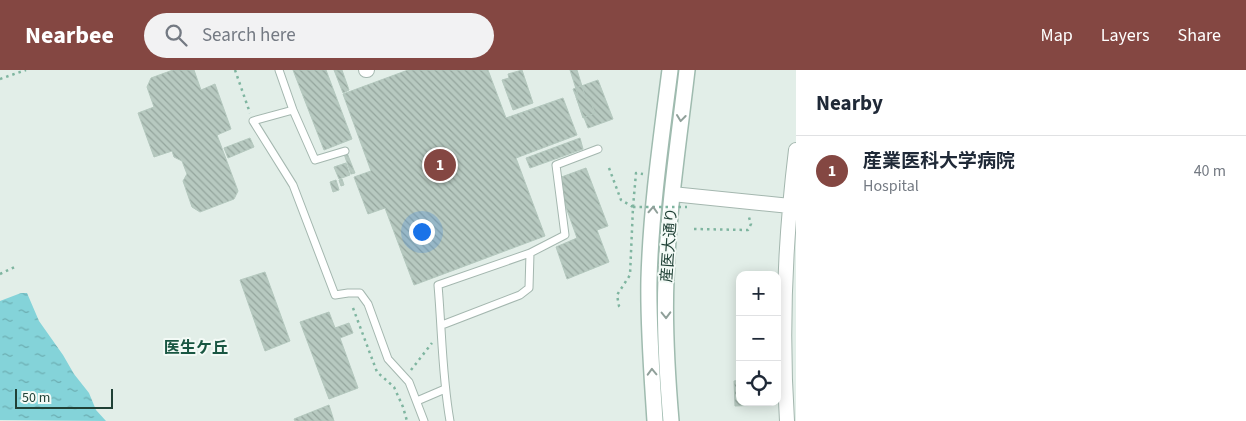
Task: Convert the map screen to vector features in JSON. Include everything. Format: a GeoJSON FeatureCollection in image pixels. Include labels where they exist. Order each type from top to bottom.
{"type":"FeatureCollection","features":[{"type":"Feature","properties":{"kind":"street","name":"産医大通り"},"geometry":{"type":"LineString","coordinates":[[655,421],[649,280],[654,193],[670,70]]}},
{"type":"Feature","properties":{"kind":"street","name":"産医大通り"},"geometry":{"type":"LineString","coordinates":[[670,421],[667,375],[666,280],[672,194],[687,70]]}},
{"type":"Feature","properties":{"kind":"street"},"geometry":{"type":"LineString","coordinates":[[787,421],[790,378],[790,206],[796,150]]}},
{"type":"Feature","properties":{"kind":"street"},"geometry":{"type":"LineString","coordinates":[[672,194],[790,206]]}},
{"type":"Feature","properties":{"kind":"lane"},"geometry":{"type":"LineString","coordinates":[[279,70],[293,110],[315,160],[345,150]]}},
{"type":"Feature","properties":{"kind":"lane"},"geometry":{"type":"LineString","coordinates":[[293,110],[253,121],[293,185],[335,295],[360,294],[368,304],[388,358],[409,382],[424,421]]}},
{"type":"Feature","properties":{"kind":"lane"},"geometry":{"type":"LineString","coordinates":[[450,421],[445,389],[438,286],[530,253],[565,235],[556,165],[598,149]]}},
{"type":"Feature","properties":{"kind":"lane"},"geometry":{"type":"LineString","coordinates":[[442,325],[520,295],[529,288],[530,253]]}},
{"type":"Feature","properties":{"kind":"lane"},"geometry":{"type":"LineString","coordinates":[[417,401],[445,389]]}},
{"type":"Feature","properties":{"kind":"path"},"geometry":{"type":"LineString","coordinates":[[0,79],[26,70]]}},
{"type":"Feature","properties":{"kind":"path"},"geometry":{"type":"LineString","coordinates":[[235,70],[253,121]]}},
{"type":"Feature","properties":{"kind":"path"},"geometry":{"type":"LineString","coordinates":[[609,168],[621,200],[633,206],[696,208]]}},
{"type":"Feature","properties":{"kind":"path"},"geometry":{"type":"LineString","coordinates":[[622,310],[619,306],[617,294],[630,275],[636,173],[645,174]]}},
{"type":"Feature","properties":{"kind":"path"},"geometry":{"type":"LineString","coordinates":[[694,229],[748,230],[751,224],[747,213]]}},
{"type":"Feature","properties":{"kind":"path"},"geometry":{"type":"LineString","coordinates":[[0,274],[17,266]]}},
{"type":"Feature","properties":{"kind":"path"},"geometry":{"type":"LineString","coordinates":[[394,387],[405,377],[436,337]]}},
{"type":"Feature","properties":{"kind":"water"},"geometry":{"type":"Polygon","coordinates":[[[21,293],[27,293],[39,321],[89,393],[96,410],[106,421],[0,420],[0,301],[21,293]]]}},
{"type":"Feature","properties":{"kind":"building"},"geometry":{"type":"Polygon","coordinates":[[[173,70],[194,70],[201,90],[215,84],[231,129],[217,135],[238,191],[234,199],[200,212],[192,207],[183,181],[187,174],[182,161],[174,157],[172,151],[154,157],[138,113],[154,107],[147,87],[151,78],[173,70]]]}},
{"type":"Feature","properties":{"kind":"building"},"geometry":{"type":"Polygon","coordinates":[[[293,70],[326,70],[352,139],[324,150],[293,70]]]}},
{"type":"Feature","properties":{"kind":"building"},"geometry":{"type":"Polygon","coordinates":[[[334,70],[342,70],[349,90],[343,93],[334,70]]]}},
{"type":"Feature","properties":{"kind":"building"},"geometry":{"type":"Polygon","coordinates":[[[408,70],[488,70],[506,118],[563,98],[577,135],[516,158],[545,236],[414,285],[385,208],[368,214],[354,177],[371,171],[343,94],[408,70]]]}},
{"type":"Feature","properties":{"kind":"building"},"geometry":{"type":"Polygon","coordinates":[[[522,70],[533,103],[513,110],[502,80],[509,78],[508,74],[522,70]]]}},
{"type":"Feature","properties":{"kind":"building"},"geometry":{"type":"Polygon","coordinates":[[[570,70],[577,70],[586,99],[589,98],[595,113],[583,118],[570,70]]]}},
{"type":"Feature","properties":{"kind":"building"},"geometry":{"type":"Polygon","coordinates":[[[598,80],[613,119],[588,128],[573,89],[598,80]]]}},
{"type":"Feature","properties":{"kind":"building"},"geometry":{"type":"Polygon","coordinates":[[[250,138],[254,147],[228,158],[224,148],[250,138]]]}},
{"type":"Feature","properties":{"kind":"building"},"geometry":{"type":"Polygon","coordinates":[[[580,138],[583,149],[530,168],[526,158],[580,138]]]}},
{"type":"Feature","properties":{"kind":"building"},"geometry":{"type":"Polygon","coordinates":[[[347,153],[355,173],[351,174],[344,154],[347,153]]]}},
{"type":"Feature","properties":{"kind":"building"},"geometry":{"type":"Polygon","coordinates":[[[346,163],[350,175],[339,179],[334,167],[346,163]]]}},
{"type":"Feature","properties":{"kind":"building"},"geometry":{"type":"Polygon","coordinates":[[[586,168],[608,226],[597,230],[609,262],[567,279],[556,247],[577,238],[556,179],[586,168]]]}},
{"type":"Feature","properties":{"kind":"building"},"geometry":{"type":"Polygon","coordinates":[[[342,179],[344,185],[341,186],[339,180],[342,179]]]}},
{"type":"Feature","properties":{"kind":"building"},"geometry":{"type":"Polygon","coordinates":[[[336,180],[339,190],[333,192],[330,182],[336,180]]]}},
{"type":"Feature","properties":{"kind":"building"},"geometry":{"type":"Polygon","coordinates":[[[265,272],[290,341],[265,351],[240,280],[265,272]]]}},
{"type":"Feature","properties":{"kind":"building"},"geometry":{"type":"Polygon","coordinates":[[[329,312],[335,328],[349,323],[353,333],[340,338],[358,388],[329,399],[300,322],[329,312]]]}},
{"type":"Feature","properties":{"kind":"building"},"geometry":{"type":"Polygon","coordinates":[[[734,381],[736,381],[736,406],[735,406],[734,381]]]}},
{"type":"Feature","properties":{"kind":"building"},"geometry":{"type":"Polygon","coordinates":[[[329,405],[334,421],[295,421],[294,419],[329,405]]]}},
{"type":"Feature","properties":{"kind":"place","name":"産業医科大学病院"},"geometry":{"type":"Point","coordinates":[440,165]}},
{"type":"Feature","properties":{"kind":"district","name":"医生ケ丘"},"geometry":{"type":"Point","coordinates":[196,347]}}]}
